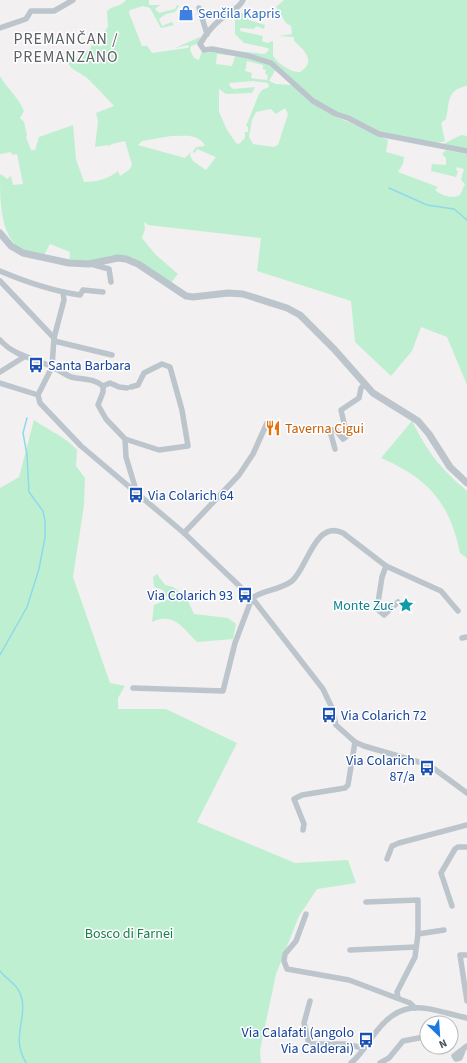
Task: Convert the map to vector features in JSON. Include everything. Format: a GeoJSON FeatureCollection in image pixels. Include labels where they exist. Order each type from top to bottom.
{"type":"FeatureCollection","features":[{"type":"Feature","properties":{"kind":"street"},"geometry":{"type":"LineString","coordinates":[[0,28],[26,19],[31,11],[54,11],[72,0]]}},
{"type":"Feature","properties":{"kind":"street"},"geometry":{"type":"LineString","coordinates":[[243,0],[239,6],[221,19],[207,34],[200,44],[204,50],[212,49],[249,56],[271,63],[313,101],[336,114],[348,118],[379,134],[467,151]]}},
{"type":"Feature","properties":{"kind":"street"},"geometry":{"type":"LineString","coordinates":[[199,8],[200,17],[207,34]]}},
{"type":"Feature","properties":{"kind":"street"},"geometry":{"type":"LineString","coordinates":[[0,233],[11,246],[23,253],[71,265],[89,264],[118,258],[138,264],[186,296],[193,297],[228,293],[243,294],[295,312],[320,334],[365,384],[380,397],[418,421],[429,434],[450,467],[467,483]]}},
{"type":"Feature","properties":{"kind":"street"},"geometry":{"type":"LineString","coordinates":[[89,264],[109,269],[111,282]]}},
{"type":"Feature","properties":{"kind":"street"},"geometry":{"type":"LineString","coordinates":[[0,271],[48,289],[80,294],[83,290],[103,292]]}},
{"type":"Feature","properties":{"kind":"street"},"geometry":{"type":"LineString","coordinates":[[0,281],[54,339],[112,355]]}},
{"type":"Feature","properties":{"kind":"street"},"geometry":{"type":"LineString","coordinates":[[63,292],[64,300],[54,339],[52,367],[38,395],[40,403],[70,436],[136,490],[184,533],[252,598],[324,689],[332,708],[336,725],[355,742],[397,757],[429,765],[467,793]]}},
{"type":"Feature","properties":{"kind":"street"},"geometry":{"type":"LineString","coordinates":[[0,340],[5,346],[24,357],[52,367],[69,376],[91,379],[103,386]]}},
{"type":"Feature","properties":{"kind":"street"},"geometry":{"type":"LineString","coordinates":[[0,372],[24,357]]}},
{"type":"Feature","properties":{"kind":"street"},"geometry":{"type":"LineString","coordinates":[[162,364],[170,367],[182,410],[188,446],[159,450],[125,439],[106,419],[100,410],[98,405],[103,392],[103,386],[110,383],[119,388],[129,388],[138,385],[144,372],[162,364]]}},
{"type":"Feature","properties":{"kind":"street"},"geometry":{"type":"LineString","coordinates":[[0,383],[38,395]]}},
{"type":"Feature","properties":{"kind":"street"},"geometry":{"type":"LineString","coordinates":[[335,449],[330,431],[335,429],[343,439],[347,436],[341,410],[359,398],[361,388],[365,384]]}},
{"type":"Feature","properties":{"kind":"street"},"geometry":{"type":"LineString","coordinates":[[184,533],[239,475],[252,454],[267,423]]}},
{"type":"Feature","properties":{"kind":"street"},"geometry":{"type":"LineString","coordinates":[[125,439],[126,457],[136,490]]}},
{"type":"Feature","properties":{"kind":"street"},"geometry":{"type":"LineString","coordinates":[[133,688],[223,691],[235,644],[252,598],[282,587],[294,579],[318,541],[330,530],[343,533],[386,566],[441,591],[458,611]]}},
{"type":"Feature","properties":{"kind":"street"},"geometry":{"type":"LineString","coordinates":[[386,566],[382,577],[377,609],[384,615],[398,602]]}},
{"type":"Feature","properties":{"kind":"street"},"geometry":{"type":"LineString","coordinates":[[303,830],[304,824],[294,799],[302,795],[345,788],[348,785],[355,742]]}},
{"type":"Feature","properties":{"kind":"street"},"geometry":{"type":"LineString","coordinates":[[387,859],[392,846],[399,843],[467,825]]}},
{"type":"Feature","properties":{"kind":"street"},"geometry":{"type":"LineString","coordinates":[[452,906],[441,873],[455,849],[458,847],[467,847]]}},
{"type":"Feature","properties":{"kind":"street"},"geometry":{"type":"LineString","coordinates":[[366,902],[418,900],[418,934],[415,957],[397,992],[398,998]]}},
{"type":"Feature","properties":{"kind":"street"},"geometry":{"type":"LineString","coordinates":[[306,914],[296,941],[285,954],[284,961],[287,969],[349,980],[410,1003],[415,1008]]}},
{"type":"Feature","properties":{"kind":"street"},"geometry":{"type":"LineString","coordinates":[[418,934],[444,930]]}},
{"type":"Feature","properties":{"kind":"street"},"geometry":{"type":"LineString","coordinates":[[350,950],[416,946]]}},
{"type":"Feature","properties":{"kind":"street"},"geometry":{"type":"LineString","coordinates":[[467,955],[460,955],[467,1001]]}},
{"type":"Feature","properties":{"kind":"street"},"geometry":{"type":"LineString","coordinates":[[310,1001],[304,1023],[307,1042],[312,1045],[344,1044],[364,1048]]}},
{"type":"Feature","properties":{"kind":"street"},"geometry":{"type":"LineString","coordinates":[[355,1062],[364,1048],[388,1018],[402,1009],[415,1008],[467,1018]]}},
{"type":"Feature","properties":{"kind":"street"},"geometry":{"type":"LineString","coordinates":[[281,1033],[306,1036]]}},
{"type":"Feature","properties":{"kind":"street"},"geometry":{"type":"LineString","coordinates":[[380,1063],[389,1058],[403,1041],[419,1038]]}},
{"type":"Feature","properties":{"kind":"green space"},"geometry":{"type":"Polygon","coordinates":[[[126,0],[149,0],[149,5],[160,5],[155,9],[159,13],[175,9],[177,5],[179,6],[175,12],[166,14],[159,19],[162,26],[172,22],[174,25],[161,28],[150,8],[143,6],[130,10],[129,13],[142,46],[147,46],[152,53],[187,48],[189,47],[188,45],[175,48],[200,37],[201,38],[197,44],[191,46],[190,50],[194,58],[199,60],[202,51],[208,53],[223,52],[243,55],[270,65],[276,69],[269,81],[276,84],[293,85],[315,105],[333,115],[388,140],[386,152],[404,157],[403,164],[398,172],[438,187],[435,190],[441,194],[450,197],[460,195],[465,184],[461,180],[464,169],[457,167],[456,170],[458,171],[456,177],[431,171],[432,164],[446,165],[446,158],[442,154],[446,150],[467,154],[467,385],[447,337],[421,327],[412,351],[391,376],[355,342],[351,301],[257,271],[261,238],[148,225],[144,222],[145,229],[142,238],[155,254],[178,274],[170,284],[124,257],[90,261],[69,261],[70,252],[50,244],[44,255],[22,250],[13,243],[8,235],[2,216],[0,176],[1,174],[7,179],[11,176],[13,185],[23,184],[17,154],[12,155],[11,152],[0,154],[0,76],[24,111],[20,118],[24,122],[27,135],[26,137],[31,150],[35,150],[39,137],[73,125],[76,159],[84,182],[102,180],[118,171],[120,176],[130,169],[132,165],[125,141],[109,146],[95,147],[98,121],[96,113],[114,106],[91,81],[72,68],[68,63],[89,50],[94,42],[97,42],[101,47],[108,39],[104,32],[108,27],[107,11],[126,0]],[[217,54],[216,64],[232,66],[235,56],[217,54]],[[247,61],[245,71],[252,73],[251,78],[267,80],[268,75],[265,74],[266,70],[263,69],[263,65],[247,61]],[[253,81],[230,83],[229,85],[233,89],[255,87],[252,93],[226,94],[219,89],[219,112],[227,130],[236,143],[239,144],[245,138],[245,132],[248,132],[248,127],[246,126],[259,94],[262,90],[269,87],[268,83],[253,81]],[[285,108],[276,114],[271,109],[256,112],[252,120],[249,137],[253,144],[274,147],[278,145],[288,114],[285,108]],[[171,136],[142,141],[138,145],[185,158],[191,152],[190,156],[193,161],[206,170],[216,157],[197,149],[195,153],[193,152],[196,147],[205,146],[199,139],[190,136],[171,136]]]}},
{"type":"Feature","properties":{"kind":"green space"},"geometry":{"type":"Polygon","coordinates":[[[284,0],[467,0],[467,86],[455,90],[450,98],[446,119],[441,123],[445,141],[431,143],[413,141],[394,137],[354,122],[336,113],[308,95],[277,65],[236,51],[265,54],[269,50],[268,48],[244,43],[235,34],[235,19],[231,16],[239,10],[249,20],[265,25],[264,29],[256,26],[254,29],[240,28],[240,31],[263,36],[262,41],[267,43],[273,41],[273,56],[281,65],[288,69],[300,72],[305,68],[308,64],[307,56],[302,48],[294,41],[294,37],[279,36],[292,34],[291,26],[286,23],[276,7],[284,0]]]}},
{"type":"Feature","properties":{"kind":"green space"},"geometry":{"type":"Polygon","coordinates":[[[461,135],[467,136],[467,151],[441,145],[461,135]]]}},
{"type":"Feature","properties":{"kind":"green space","name":"Bosco di Farnei"},"geometry":{"type":"Polygon","coordinates":[[[34,420],[62,437],[77,450],[76,466],[85,478],[84,505],[73,577],[110,683],[125,686],[118,698],[118,709],[166,709],[237,743],[197,822],[295,863],[348,860],[356,883],[317,889],[299,916],[276,974],[260,1050],[261,1063],[0,1063],[0,488],[19,477],[34,420]]]}},
{"type":"Feature","properties":{"kind":"green space"},"geometry":{"type":"Polygon","coordinates":[[[412,421],[435,459],[449,475],[467,491],[467,558],[460,553],[456,535],[450,520],[443,506],[434,494],[412,474],[381,458],[412,421]]]}},
{"type":"Feature","properties":{"kind":"green space"},"geometry":{"type":"Polygon","coordinates":[[[157,574],[165,585],[173,587],[186,597],[194,614],[228,618],[236,624],[233,639],[197,642],[182,626],[172,620],[160,619],[152,622],[154,605],[168,599],[163,590],[154,587],[153,577],[157,574]]]}},
{"type":"Feature","properties":{"kind":"waterway"},"geometry":{"type":"LineString","coordinates":[[389,188],[427,205],[454,209],[467,220]]}},
{"type":"Feature","properties":{"kind":"waterway"},"geometry":{"type":"LineString","coordinates":[[0,655],[27,607],[39,569],[45,537],[45,521],[43,511],[29,492],[27,455],[23,433],[27,418]]}},
{"type":"Feature","properties":{"kind":"waterway"},"geometry":{"type":"LineString","coordinates":[[0,971],[17,988],[22,1000],[23,1008],[19,1043],[21,1053],[26,1063]]}},
{"type":"Feature","properties":{"kind":"place","name":"Senčila Kapris"},"geometry":{"type":"Point","coordinates":[186,13]}},
{"type":"Feature","properties":{"kind":"place","name":"Santa Barbara"},"geometry":{"type":"Point","coordinates":[36,365]}},
{"type":"Feature","properties":{"kind":"place","name":"Taverna Cigui"},"geometry":{"type":"Point","coordinates":[273,428]}},
{"type":"Feature","properties":{"kind":"place","name":"Via Colarich 64"},"geometry":{"type":"Point","coordinates":[136,495]}},
{"type":"Feature","properties":{"kind":"place","name":"Via Colarich 93"},"geometry":{"type":"Point","coordinates":[245,595]}},
{"type":"Feature","properties":{"kind":"place","name":"Monte Zuc"},"geometry":{"type":"Point","coordinates":[406,605]}},
{"type":"Feature","properties":{"kind":"place","name":"Via Colarich 72"},"geometry":{"type":"Point","coordinates":[329,715]}},
{"type":"Feature","properties":{"kind":"place","name":"Via Colarich 87/a"},"geometry":{"type":"Point","coordinates":[427,768]}},
{"type":"Feature","properties":{"kind":"place","name":"Via Calafati (angolo Via Calderai)"},"geometry":{"type":"Point","coordinates":[366,1040]}},
{"type":"Feature","properties":{"kind":"district","name":"PREMANČAN / PREMANZANO"},"geometry":{"type":"Point","coordinates":[66,47]}}]}
